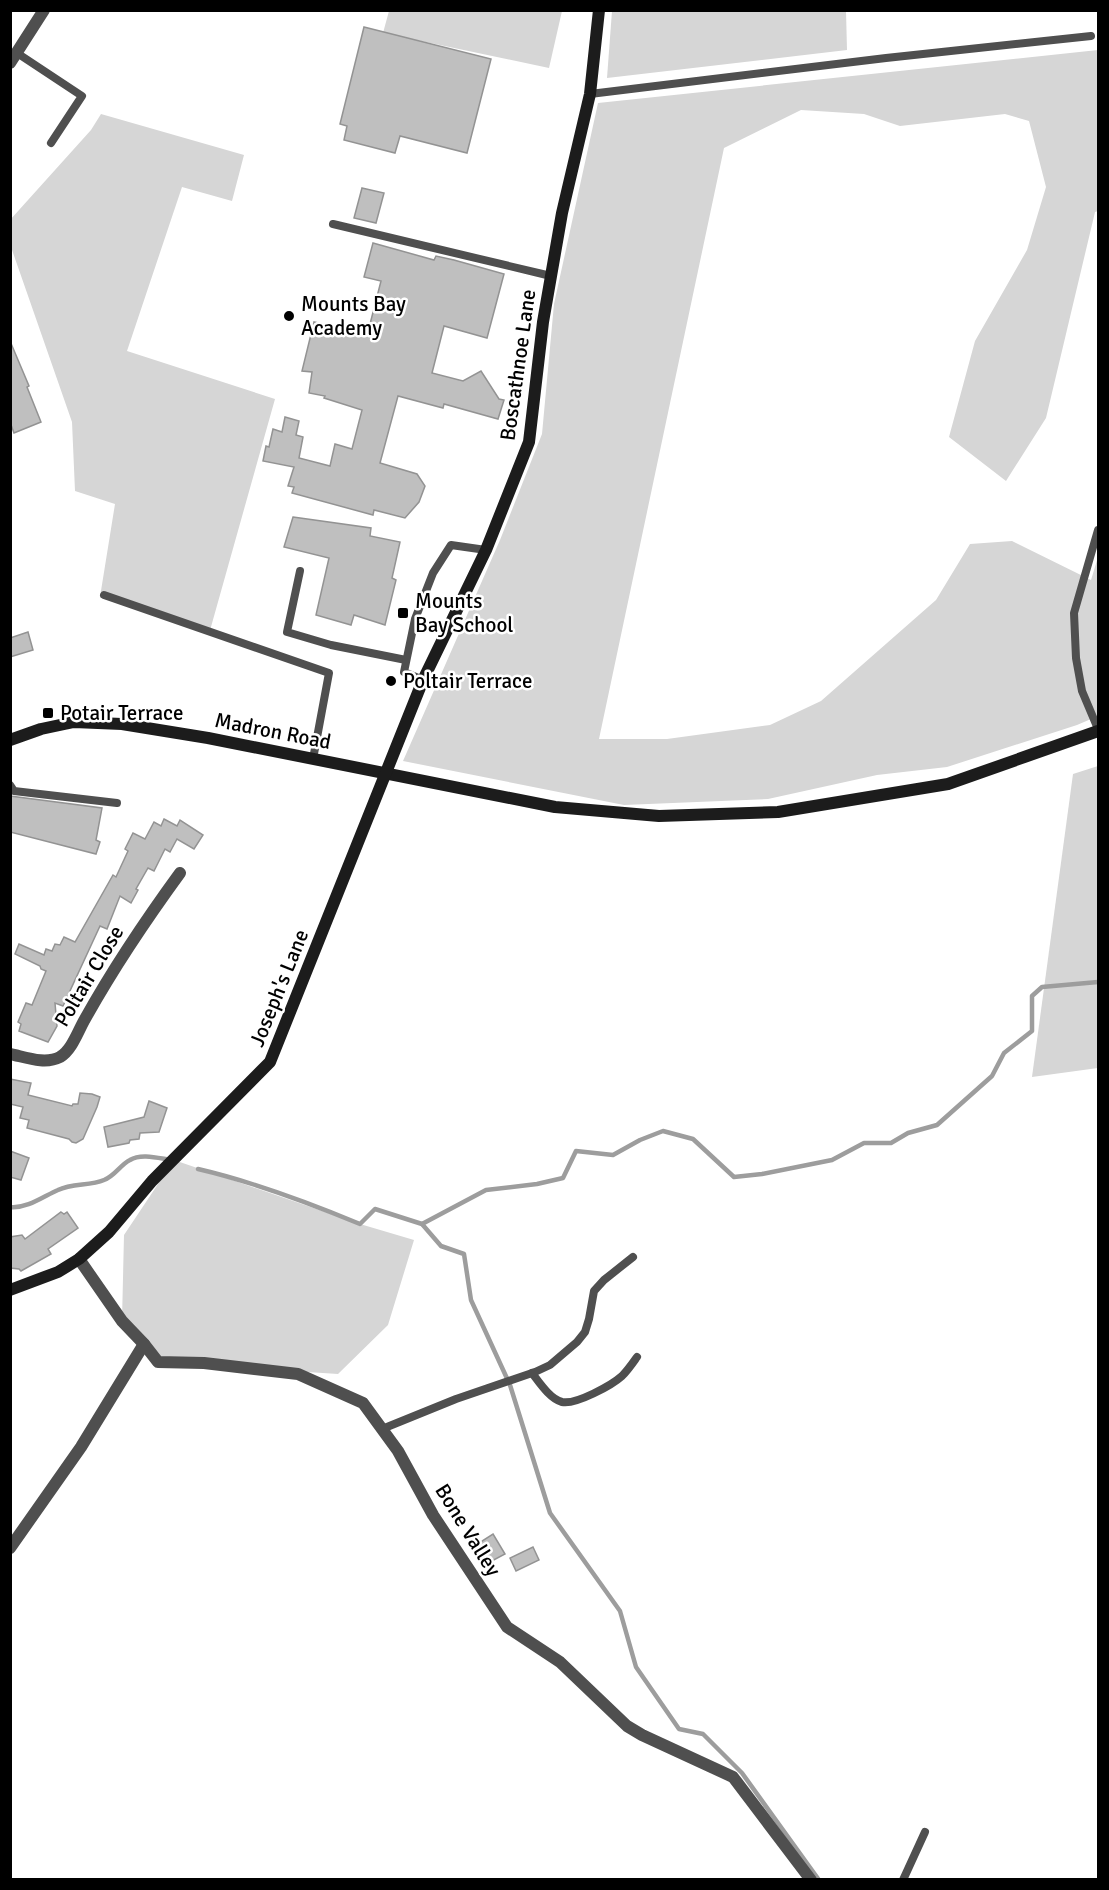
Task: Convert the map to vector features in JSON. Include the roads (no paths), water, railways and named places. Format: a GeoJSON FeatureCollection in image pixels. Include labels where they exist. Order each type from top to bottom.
{"type":"FeatureCollection","features":[{"type":"Feature","properties":{"kind":"street"},"geometry":{"type":"LineString","coordinates":[[14,58],[44,10]]}},
{"type":"Feature","properties":{"kind":"street","name":"Boscathnoe Lane"},"geometry":{"type":"LineString","coordinates":[[386,774],[423,680],[486,550],[529,442],[543,322],[562,213],[590,94],[599,10]]}},
{"type":"Feature","properties":{"kind":"street","name":"Madron Road"},"geometry":{"type":"LineString","coordinates":[[10,740],[41,729],[74,722],[122,724],[208,738],[555,807],[659,816],[778,812],[948,784],[1098,730]]}},
{"type":"Feature","properties":{"kind":"street","name":"Joseph's Lane"},"geometry":{"type":"LineString","coordinates":[[13,1287],[58,1272],[79,1259],[109,1232],[152,1181],[270,1062],[386,774]]}},
{"type":"Feature","properties":{"kind":"street","name":"Poltair Close"},"geometry":{"type":"LineString","coordinates":[[10,1054],[36,1060],[51,1060],[61,1056],[70,1046],[136,933],[180,873]]}},
{"type":"Feature","properties":{"kind":"street","name":"Bone Valley"},"geometry":{"type":"LineString","coordinates":[[79,1259],[122,1321],[158,1362],[204,1363],[298,1374],[363,1403],[398,1451],[434,1515],[507,1627],[560,1662],[627,1726],[734,1777],[811,1880]]}},
{"type":"Feature","properties":{"kind":"street"},"geometry":{"type":"LineString","coordinates":[[10,1548],[81,1447],[144,1344]]}},
{"type":"Feature","properties":{"kind":"lane"},"geometry":{"type":"LineString","coordinates":[[590,94],[1091,36]]}},
{"type":"Feature","properties":{"kind":"lane"},"geometry":{"type":"LineString","coordinates":[[14,58],[82,96],[51,143]]}},
{"type":"Feature","properties":{"kind":"lane"},"geometry":{"type":"LineString","coordinates":[[333,224],[551,276]]}},
{"type":"Feature","properties":{"kind":"lane"},"geometry":{"type":"LineString","coordinates":[[1098,530],[1074,613],[1076,658],[1082,692],[1098,730]]}},
{"type":"Feature","properties":{"kind":"lane"},"geometry":{"type":"LineString","coordinates":[[423,680],[404,672],[415,619],[433,573],[451,545],[486,550]]}},
{"type":"Feature","properties":{"kind":"lane"},"geometry":{"type":"LineString","coordinates":[[300,571],[287,632],[332,645],[406,660]]}},
{"type":"Feature","properties":{"kind":"lane"},"geometry":{"type":"LineString","coordinates":[[104,595],[329,673],[313,759]]}},
{"type":"Feature","properties":{"kind":"lane"},"geometry":{"type":"LineString","coordinates":[[10,785],[14,791],[117,802]]}},
{"type":"Feature","properties":{"kind":"lane"},"geometry":{"type":"LineString","coordinates":[[382,1429],[550,1365],[585,1332],[590,1319],[594,1291],[633,1257]]}},
{"type":"Feature","properties":{"kind":"lane"},"geometry":{"type":"LineString","coordinates":[[532,1373],[553,1397],[561,1402],[567,1402],[612,1383],[629,1369],[637,1357]]}},
{"type":"Feature","properties":{"kind":"lane"},"geometry":{"type":"LineString","coordinates":[[903,1880],[925,1832]]}},
{"type":"Feature","properties":{"kind":"waterway"},"geometry":{"type":"LineString","coordinates":[[198,1169],[280,1193],[360,1224],[375,1209],[422,1224],[486,1190],[537,1184],[563,1178],[576,1151],[613,1155],[640,1140],[663,1131],[693,1139],[734,1177],[762,1174],[832,1160],[864,1143],[891,1143],[908,1133],[937,1125],[992,1076],[1004,1053],[1032,1031],[1032,996],[1042,987],[1098,982]]}},
{"type":"Feature","properties":{"kind":"waterway"},"geometry":{"type":"LineString","coordinates":[[10,1207],[29,1204],[63,1188],[104,1180],[134,1158],[150,1157],[171,1160]]}},
{"type":"Feature","properties":{"kind":"waterway"},"geometry":{"type":"LineString","coordinates":[[422,1224],[441,1246],[464,1254],[471,1300],[510,1385],[550,1513],[620,1611],[636,1667],[679,1729],[703,1734],[742,1773],[819,1880]]}},
{"type":"Feature","properties":{"kind":"place","name":"Mounts Bay Academy"},"geometry":{"type":"Point","coordinates":[289,316]}},
{"type":"Feature","properties":{"kind":"place","name":"Mounts Bay School"},"geometry":{"type":"Point","coordinates":[403,613]}},
{"type":"Feature","properties":{"kind":"place","name":"Poltair Terrace"},"geometry":{"type":"Point","coordinates":[391,681]}},
{"type":"Feature","properties":{"kind":"place","name":"Potair Terrace"},"geometry":{"type":"Point","coordinates":[48,713]}}]}
